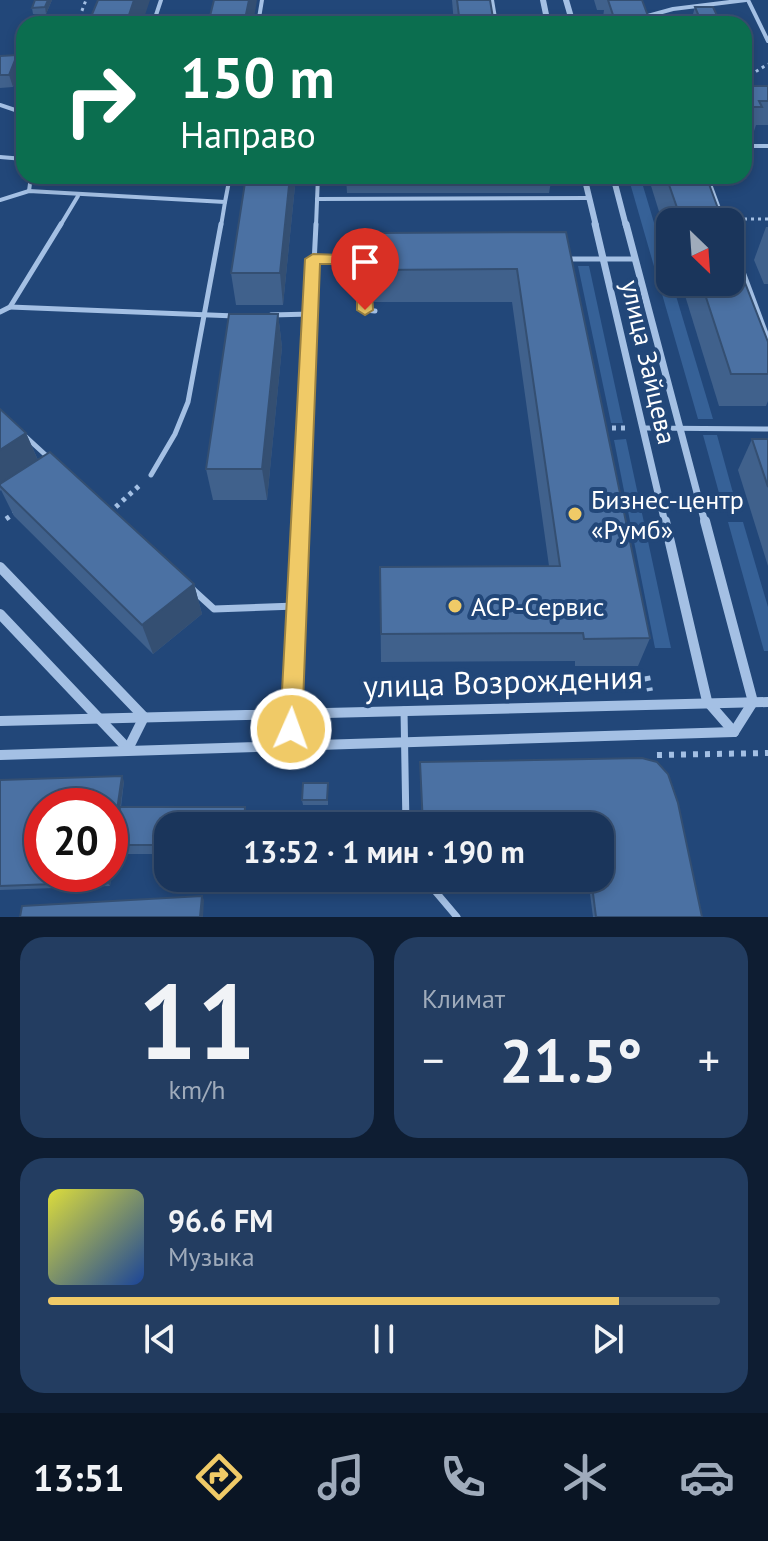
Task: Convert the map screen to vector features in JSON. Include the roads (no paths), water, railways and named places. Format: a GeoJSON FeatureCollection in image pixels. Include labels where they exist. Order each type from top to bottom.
{"type":"FeatureCollection","features":[{"type":"Feature","properties":{"kind":"street","name":"улица Зайцева"},"geometry":{"type":"LineString","coordinates":[[586,184],[707,701],[734,732]]}},
{"type":"Feature","properties":{"kind":"street","name":"улица Зайцева"},"geometry":{"type":"LineString","coordinates":[[615,184],[753,702]]}},
{"type":"Feature","properties":{"kind":"street"},"geometry":{"type":"LineString","coordinates":[[0,567],[144,717],[128,749],[0,614]]}},
{"type":"Feature","properties":{"kind":"street","name":"улица Возрождения"},"geometry":{"type":"LineString","coordinates":[[0,721],[707,701],[768,702]]}},
{"type":"Feature","properties":{"kind":"street"},"geometry":{"type":"LineString","coordinates":[[734,732],[753,702]]}},
{"type":"Feature","properties":{"kind":"street","name":"улица Возрождения"},"geometry":{"type":"LineString","coordinates":[[0,755],[734,732]]}},
{"type":"Feature","properties":{"kind":"lane"},"geometry":{"type":"LineString","coordinates":[[651,16],[673,9],[747,0],[768,41]]}},
{"type":"Feature","properties":{"kind":"lane"},"geometry":{"type":"LineString","coordinates":[[644,9],[648,16]]}},
{"type":"Feature","properties":{"kind":"lane"},"geometry":{"type":"LineString","coordinates":[[29,191],[30,184]]}},
{"type":"Feature","properties":{"kind":"lane"},"geometry":{"type":"LineString","coordinates":[[151,475],[175,434],[188,402],[228,184]]}},
{"type":"Feature","properties":{"kind":"lane"},"geometry":{"type":"LineString","coordinates":[[290,745],[318,184]]}},
{"type":"Feature","properties":{"kind":"lane"},"geometry":{"type":"LineString","coordinates":[[710,184],[719,208]]}},
{"type":"Feature","properties":{"kind":"lane"},"geometry":{"type":"LineString","coordinates":[[0,200],[29,191],[225,202]]}},
{"type":"Feature","properties":{"kind":"lane"},"geometry":{"type":"LineString","coordinates":[[10,307],[78,196]]}},
{"type":"Feature","properties":{"kind":"lane"},"geometry":{"type":"LineString","coordinates":[[317,199],[589,198]]}},
{"type":"Feature","properties":{"kind":"lane"},"geometry":{"type":"LineString","coordinates":[[313,259],[396,259]]}},
{"type":"Feature","properties":{"kind":"lane"},"geometry":{"type":"LineString","coordinates":[[365,259],[365,310],[375,311]]}},
{"type":"Feature","properties":{"kind":"lane"},"geometry":{"type":"LineString","coordinates":[[554,259],[635,259]]}},
{"type":"Feature","properties":{"kind":"lane"},"geometry":{"type":"LineString","coordinates":[[744,274],[768,339]]}},
{"type":"Feature","properties":{"kind":"lane"},"geometry":{"type":"LineString","coordinates":[[0,312],[10,307],[203,317],[249,316]]}},
{"type":"Feature","properties":{"kind":"lane"},"geometry":{"type":"LineString","coordinates":[[758,312],[768,312]]}},
{"type":"Feature","properties":{"kind":"lane"},"geometry":{"type":"LineString","coordinates":[[265,315],[311,314]]}},
{"type":"Feature","properties":{"kind":"lane"},"geometry":{"type":"LineString","coordinates":[[643,428],[768,429]]}},
{"type":"Feature","properties":{"kind":"lane"},"geometry":{"type":"LineString","coordinates":[[20,432],[60,468]]}},
{"type":"Feature","properties":{"kind":"lane"},"geometry":{"type":"LineString","coordinates":[[179,577],[214,609],[296,606]]}},
{"type":"Feature","properties":{"kind":"lane"},"geometry":{"type":"LineString","coordinates":[[404,710],[406,812]]}},
{"type":"Feature","properties":{"kind":"lane"},"geometry":{"type":"LineString","coordinates":[[436,892],[457,917]]}},
{"type":"Feature","properties":{"kind":"place","name":"Бизнес-центр «Румб»"},"geometry":{"type":"Point","coordinates":[575,514]}},
{"type":"Feature","properties":{"kind":"place","name":"АСР-Сервис"},"geometry":{"type":"Point","coordinates":[455,606]}}]}
